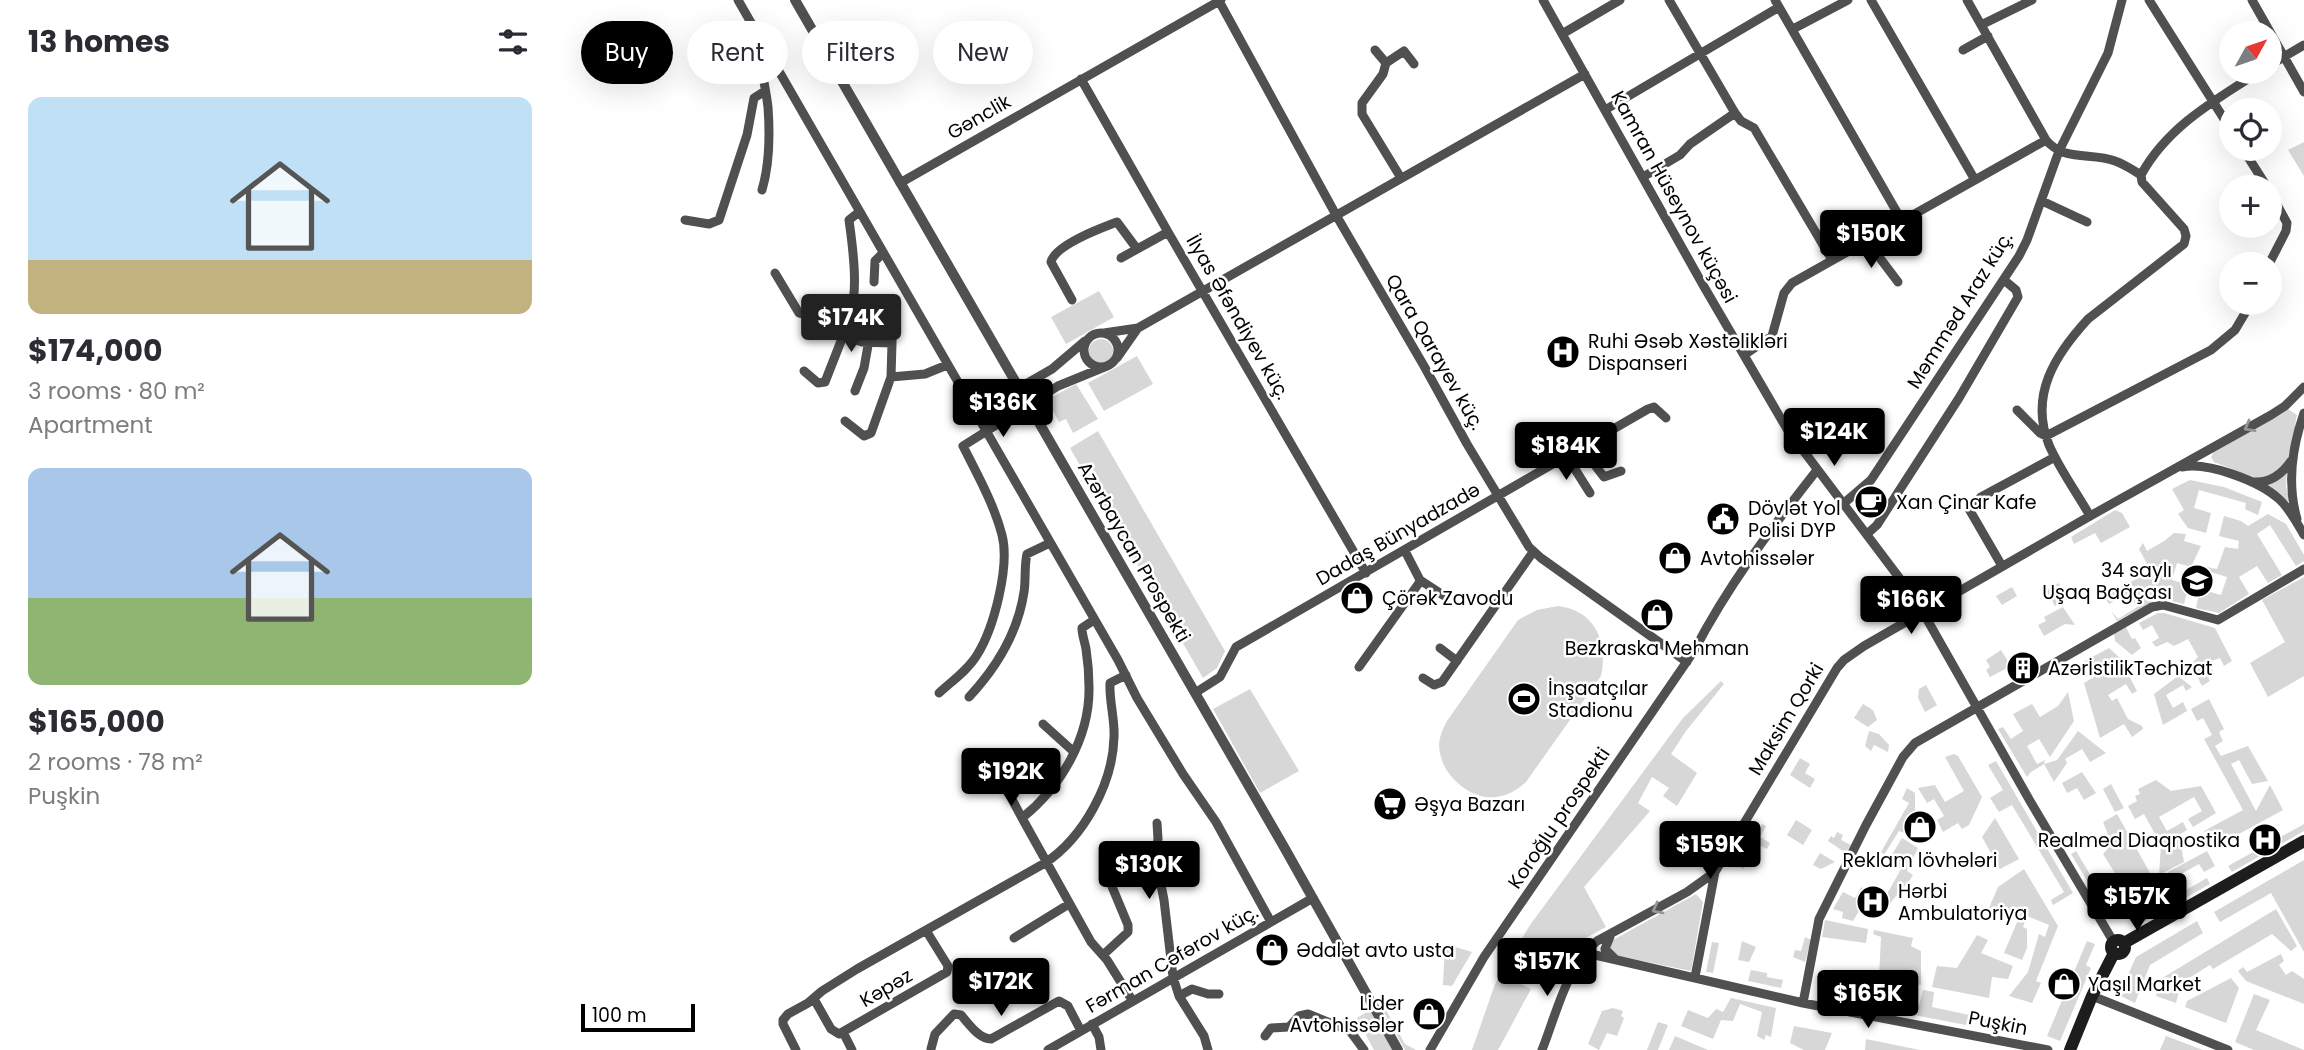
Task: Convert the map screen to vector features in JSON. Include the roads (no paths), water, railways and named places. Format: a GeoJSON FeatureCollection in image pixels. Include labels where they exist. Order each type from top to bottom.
{"type":"FeatureCollection","features":[{"type":"Feature","properties":{"kind":"main road"},"geometry":{"type":"LineString","coordinates":[[2070,1050],[2092,996],[2117,946],[2304,841]]}},
{"type":"Feature","properties":{"kind":"street"},"geometry":{"type":"LineString","coordinates":[[738,0],[750,21]]}},
{"type":"Feature","properties":{"kind":"street","name":"Azərbaycan Prospekti"},"geometry":{"type":"LineString","coordinates":[[796,0],[1398,1050]]}},
{"type":"Feature","properties":{"kind":"street","name":"Gənclik"},"geometry":{"type":"LineString","coordinates":[[900,183],[1220,0]]}},
{"type":"Feature","properties":{"kind":"street","name":"Qara Qarayev küç."},"geometry":{"type":"LineString","coordinates":[[1220,0],[1336,215],[1533,552],[1687,663]]}},
{"type":"Feature","properties":{"kind":"street","name":"Kamran Hüseynov küçəsi"},"geometry":{"type":"LineString","coordinates":[[1543,0],[1787,429],[1909,589],[2117,946]]}},
{"type":"Feature","properties":{"kind":"street"},"geometry":{"type":"LineString","coordinates":[[1562,34],[1620,0]]}},
{"type":"Feature","properties":{"kind":"street"},"geometry":{"type":"LineString","coordinates":[[1669,0],[1734,113],[1741,121],[1754,128],[1832,260]]}},
{"type":"Feature","properties":{"kind":"street"},"geometry":{"type":"LineString","coordinates":[[1793,29],[1848,0]]}},
{"type":"Feature","properties":{"kind":"street"},"geometry":{"type":"LineString","coordinates":[[1871,0],[1975,180]]}},
{"type":"Feature","properties":{"kind":"street"},"geometry":{"type":"LineString","coordinates":[[1967,0],[2046,139],[2059,151],[2110,159],[2141,175]]}},
{"type":"Feature","properties":{"kind":"street"},"geometry":{"type":"LineString","coordinates":[[1981,25],[2032,0]]}},
{"type":"Feature","properties":{"kind":"street","name":"Məmməd Araz küç."},"geometry":{"type":"LineString","coordinates":[[1843,503],[1871,480],[2004,280],[2027,240],[2059,151],[2108,53],[2122,0]]}},
{"type":"Feature","properties":{"kind":"street"},"geometry":{"type":"LineString","coordinates":[[2149,0],[2219,111]]}},
{"type":"Feature","properties":{"kind":"street"},"geometry":{"type":"LineString","coordinates":[[2252,0],[2304,92]]}},
{"type":"Feature","properties":{"kind":"street"},"geometry":{"type":"LineString","coordinates":[[1605,110],[1701,54],[1777,4],[1902,221]]}},
{"type":"Feature","properties":{"kind":"street"},"geometry":{"type":"LineString","coordinates":[[1963,50],[1988,36]]}},
{"type":"Feature","properties":{"kind":"street"},"geometry":{"type":"LineString","coordinates":[[2283,57],[2304,45]]}},
{"type":"Feature","properties":{"kind":"street"},"geometry":{"type":"LineString","coordinates":[[1375,50],[1386,63],[1386,69],[1362,103],[1362,114],[1401,178]]}},
{"type":"Feature","properties":{"kind":"street"},"geometry":{"type":"LineString","coordinates":[[1386,63],[1404,51],[1414,64]]}},
{"type":"Feature","properties":{"kind":"street"},"geometry":{"type":"LineString","coordinates":[[939,693],[972,663],[979,653],[1000,589],[1004,549],[1003,536],[995,514],[963,446],[1067,382],[1110,364],[1138,328],[1585,74]]}},
{"type":"Feature","properties":{"kind":"street","name":"İlyas Əfəndiyev küç."},"geometry":{"type":"LineString","coordinates":[[1081,79],[1366,573]]}},
{"type":"Feature","properties":{"kind":"street"},"geometry":{"type":"LineString","coordinates":[[762,190],[769,147],[764,84]]}},
{"type":"Feature","properties":{"kind":"street"},"geometry":{"type":"LineString","coordinates":[[786,84],[987,431],[1149,719],[1216,822],[1271,922]]}},
{"type":"Feature","properties":{"kind":"street"},"geometry":{"type":"LineString","coordinates":[[2090,516],[2055,457],[2046,436],[2043,406],[2048,373],[2076,332],[2104,305],[2184,244],[2184,229],[2142,181],[2141,175],[2174,132],[2213,101],[2240,84]]}},
{"type":"Feature","properties":{"kind":"street"},"geometry":{"type":"LineString","coordinates":[[685,219],[709,225],[719,219],[747,135],[754,98],[765,91]]}},
{"type":"Feature","properties":{"kind":"street"},"geometry":{"type":"LineString","coordinates":[[1643,177],[1681,155],[1690,144],[1734,113]]}},
{"type":"Feature","properties":{"kind":"street"},"geometry":{"type":"LineString","coordinates":[[1744,355],[1772,336],[1786,288],[2046,139]]}},
{"type":"Feature","properties":{"kind":"street"},"geometry":{"type":"LineString","coordinates":[[2042,201],[2087,222]]}},
{"type":"Feature","properties":{"kind":"street"},"geometry":{"type":"LineString","coordinates":[[804,371],[818,383],[825,382],[847,324],[853,298],[854,254],[849,219],[859,212]]}},
{"type":"Feature","properties":{"kind":"street"},"geometry":{"type":"LineString","coordinates":[[2275,252],[2286,231],[2287,223],[2282,214]]}},
{"type":"Feature","properties":{"kind":"street"},"geometry":{"type":"LineString","coordinates":[[1072,300],[1051,262],[1056,253],[1095,230],[1118,222],[1137,249]]}},
{"type":"Feature","properties":{"kind":"street"},"geometry":{"type":"LineString","coordinates":[[1121,258],[1168,232]]}},
{"type":"Feature","properties":{"kind":"street"},"geometry":{"type":"LineString","coordinates":[[1867,241],[1898,282]]}},
{"type":"Feature","properties":{"kind":"street"},"geometry":{"type":"LineString","coordinates":[[874,282],[875,261],[883,253]]}},
{"type":"Feature","properties":{"kind":"street"},"geometry":{"type":"LineString","coordinates":[[775,273],[799,313],[832,323],[843,334],[869,342],[892,343]]}},
{"type":"Feature","properties":{"kind":"street"},"geometry":{"type":"LineString","coordinates":[[1867,534],[1877,525],[1959,398],[2018,297],[2017,290],[2004,280]]}},
{"type":"Feature","properties":{"kind":"street"},"geometry":{"type":"LineString","coordinates":[[845,421],[864,436],[871,433],[891,377],[892,324],[889,300]]}},
{"type":"Feature","properties":{"kind":"street"},"geometry":{"type":"LineString","coordinates":[[2046,436],[2211,350],[2235,330],[2244,315]]}},
{"type":"Feature","properties":{"kind":"street"},"geometry":{"type":"LineString","coordinates":[[855,391],[864,368],[872,323]]}},
{"type":"Feature","properties":{"kind":"street"},"geometry":{"type":"LineString","coordinates":[[1019,388],[1052,369],[1089,338],[1100,333],[1138,328]]}},
{"type":"Feature","properties":{"kind":"street"},"geometry":{"type":"LineString","coordinates":[[1089,338],[1084,348],[1086,359],[1096,367],[1110,364],[1118,351],[1116,343],[1111,337],[1100,333]]}},
{"type":"Feature","properties":{"kind":"street"},"geometry":{"type":"LineString","coordinates":[[891,377],[925,374],[947,365]]}},
{"type":"Feature","properties":{"kind":"street","name":"Maksim Qorki"},"geometry":{"type":"LineString","coordinates":[[1715,872],[1837,668],[1853,653],[2285,406],[2304,387]]}},
{"type":"Feature","properties":{"kind":"street"},"geometry":{"type":"LineString","coordinates":[[2285,406],[2295,409],[2303,417],[2293,458],[2292,490],[2302,531]]}},
{"type":"Feature","properties":{"kind":"street","name":"Dadaş Bünyadzadə"},"geometry":{"type":"LineString","coordinates":[[1195,693],[1220,677],[1236,647],[1566,455],[1654,407],[1666,418]]}},
{"type":"Feature","properties":{"kind":"street"},"geometry":{"type":"LineString","coordinates":[[2017,410],[2046,436]]}},
{"type":"Feature","properties":{"kind":"street"},"geometry":{"type":"LineString","coordinates":[[2215,446],[2205,459],[2208,465],[2274,495],[2302,531]]}},
{"type":"Feature","properties":{"kind":"street"},"geometry":{"type":"LineString","coordinates":[[1581,447],[1604,477],[1621,471]]}},
{"type":"Feature","properties":{"kind":"street"},"geometry":{"type":"LineString","coordinates":[[1566,455],[1590,493]]}},
{"type":"Feature","properties":{"kind":"street"},"geometry":{"type":"LineString","coordinates":[[2002,566],[1969,509],[1981,497],[2055,457]]}},
{"type":"Feature","properties":{"kind":"street"},"geometry":{"type":"LineString","coordinates":[[2242,479],[2263,482],[2286,469],[2293,458]]}},
{"type":"Feature","properties":{"kind":"street"},"geometry":{"type":"LineString","coordinates":[[2174,469],[2192,466],[2218,470]]}},
{"type":"Feature","properties":{"kind":"street","name":"Koroğlu prospekti"},"geometry":{"type":"LineString","coordinates":[[1430,1050],[1484,957],[1687,663],[1708,625],[1773,526],[1817,470]]}},
{"type":"Feature","properties":{"kind":"street"},"geometry":{"type":"LineString","coordinates":[[969,698],[990,672],[1011,635],[1025,590],[1027,554],[1050,543]]}},
{"type":"Feature","properties":{"kind":"street"},"geometry":{"type":"LineString","coordinates":[[1405,551],[1420,580],[1446,597]]}},
{"type":"Feature","properties":{"kind":"street"},"geometry":{"type":"LineString","coordinates":[[1423,678],[1437,685],[1442,682],[1533,552]]}},
{"type":"Feature","properties":{"kind":"street"},"geometry":{"type":"LineString","coordinates":[[1803,1003],[1819,919],[1903,757],[1915,743],[2152,607],[2163,606],[2218,620],[2304,569]]}},
{"type":"Feature","properties":{"kind":"street"},"geometry":{"type":"LineString","coordinates":[[1359,667],[1418,587],[1420,580]]}},
{"type":"Feature","properties":{"kind":"street"},"geometry":{"type":"LineString","coordinates":[[1023,818],[1053,788],[1074,752],[1089,705],[1088,668],[1082,628],[1094,620]]}},
{"type":"Feature","properties":{"kind":"street"},"geometry":{"type":"LineString","coordinates":[[1440,648],[1457,661]]}},
{"type":"Feature","properties":{"kind":"street"},"geometry":{"type":"LineString","coordinates":[[796,1050],[783,1020],[788,1014],[857,969],[927,932],[1045,863],[1069,841],[1089,813],[1105,783],[1114,737],[1110,683],[1126,675]]}},
{"type":"Feature","properties":{"kind":"street"},"geometry":{"type":"LineString","coordinates":[[1043,724],[1074,752]]}},
{"type":"Feature","properties":{"kind":"street"},"geometry":{"type":"LineString","coordinates":[[1007,790],[1091,943],[1103,955],[1132,1000]]}},
{"type":"Feature","properties":{"kind":"street"},"geometry":{"type":"LineString","coordinates":[[1157,823],[1155,855],[1164,900],[1173,977],[1179,996],[1204,1035],[1208,1050]]}},
{"type":"Feature","properties":{"kind":"street"},"geometry":{"type":"LineString","coordinates":[[1542,1050],[1580,958],[1597,941],[1687,892],[1715,872]]}},
{"type":"Feature","properties":{"kind":"street"},"geometry":{"type":"LineString","coordinates":[[1695,977],[1715,872]]}},
{"type":"Feature","properties":{"kind":"street"},"geometry":{"type":"LineString","coordinates":[[1103,955],[1128,932],[1128,925],[1108,877]]}},
{"type":"Feature","properties":{"kind":"street"},"geometry":{"type":"LineString","coordinates":[[1687,892],[1700,892],[1708,905]]}},
{"type":"Feature","properties":{"kind":"street","name":"Fərman Cəfərov küç."},"geometry":{"type":"LineString","coordinates":[[1048,1050],[1313,898]]}},
{"type":"Feature","properties":{"kind":"street"},"geometry":{"type":"LineString","coordinates":[[1014,938],[1069,904]]}},
{"type":"Feature","properties":{"kind":"street","name":"Kəpəz"},"geometry":{"type":"LineString","coordinates":[[843,1032],[947,972],[947,965],[927,932]]}},
{"type":"Feature","properties":{"kind":"street"},"geometry":{"type":"LineString","coordinates":[[1612,933],[1605,949],[1616,961]]}},
{"type":"Feature","properties":{"kind":"street","name":"Puşkin"},"geometry":{"type":"LineString","coordinates":[[1580,958],[1591,955],[1803,1003],[2048,1050]]}},
{"type":"Feature","properties":{"kind":"street"},"geometry":{"type":"LineString","coordinates":[[1179,996],[1192,989],[1219,994]]}},
{"type":"Feature","properties":{"kind":"street"},"geometry":{"type":"LineString","coordinates":[[2092,996],[2228,1050]]}},
{"type":"Feature","properties":{"kind":"street"},"geometry":{"type":"LineString","coordinates":[[814,999],[831,1029],[843,1032],[852,1050]]}},
{"type":"Feature","properties":{"kind":"street"},"geometry":{"type":"LineString","coordinates":[[931,1049],[935,1034],[954,1014],[961,1015],[985,1039],[991,1039],[1059,1001],[1068,1006],[1081,1031]]}},
{"type":"Feature","properties":{"kind":"street"},"geometry":{"type":"LineString","coordinates":[[1265,1036],[1271,1028],[1289,1027],[1299,1016],[1308,1014],[1350,1031],[1364,1050]]}},
{"type":"Feature","properties":{"kind":"street"},"geometry":{"type":"LineString","coordinates":[[1092,1024],[1099,1037],[1101,1050]]}},
{"type":"Feature","properties":{"kind":"place","name":"Ruhi Əsəb Xəstəlikləri Dispanseri"},"geometry":{"type":"Point","coordinates":[1563,352]}},
{"type":"Feature","properties":{"kind":"place","name":"Xan Çinar Kafe"},"geometry":{"type":"Point","coordinates":[1871,502]}},
{"type":"Feature","properties":{"kind":"place","name":"Dövlət Yol Polisi DYP"},"geometry":{"type":"Point","coordinates":[1723,519]}},
{"type":"Feature","properties":{"kind":"place","name":"Avtohissələr"},"geometry":{"type":"Point","coordinates":[1675,558]}},
{"type":"Feature","properties":{"kind":"place","name":"34 saylı Uşaq Bağçası"},"geometry":{"type":"Point","coordinates":[2197,581]}},
{"type":"Feature","properties":{"kind":"place","name":"Çörək Zavodu"},"geometry":{"type":"Point","coordinates":[1357,598]}},
{"type":"Feature","properties":{"kind":"place","name":"Bezkraska Mehman"},"geometry":{"type":"Point","coordinates":[1657,615]}},
{"type":"Feature","properties":{"kind":"place","name":"AzərİstilikTəchizat"},"geometry":{"type":"Point","coordinates":[2023,668]}},
{"type":"Feature","properties":{"kind":"place","name":"İnşaatçılar Stadionu"},"geometry":{"type":"Point","coordinates":[1524,699]}},
{"type":"Feature","properties":{"kind":"place","name":"Əşya Bazarı"},"geometry":{"type":"Point","coordinates":[1390,804]}},
{"type":"Feature","properties":{"kind":"place","name":"Reklam lövhələri"},"geometry":{"type":"Point","coordinates":[1920,827]}},
{"type":"Feature","properties":{"kind":"place","name":"Realmed Diaqnostika"},"geometry":{"type":"Point","coordinates":[2265,840]}},
{"type":"Feature","properties":{"kind":"place","name":"Hərbi Ambulatoriya"},"geometry":{"type":"Point","coordinates":[1873,902]}},
{"type":"Feature","properties":{"kind":"place","name":"Ədalət avto usta"},"geometry":{"type":"Point","coordinates":[1272,950]}},
{"type":"Feature","properties":{"kind":"place","name":"Yaşıl Market"},"geometry":{"type":"Point","coordinates":[2064,984]}},
{"type":"Feature","properties":{"kind":"place","name":"Lider Avtohissələr"},"geometry":{"type":"Point","coordinates":[1429,1014]}}]}
